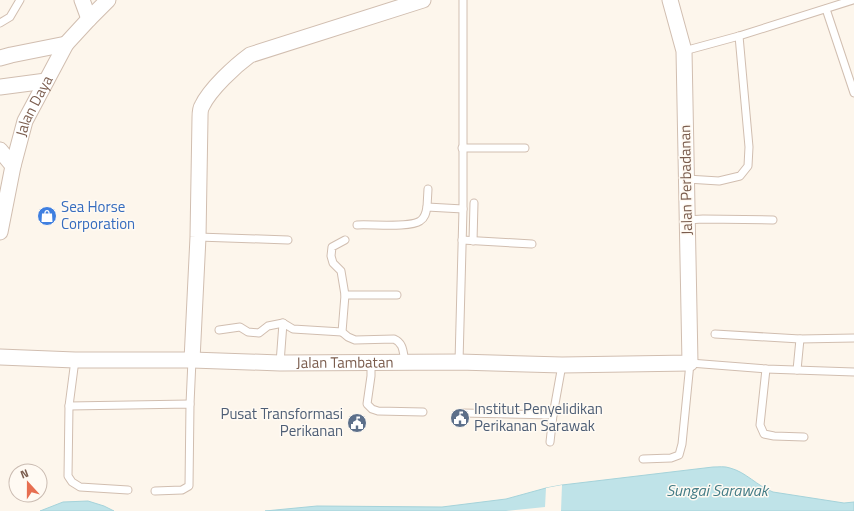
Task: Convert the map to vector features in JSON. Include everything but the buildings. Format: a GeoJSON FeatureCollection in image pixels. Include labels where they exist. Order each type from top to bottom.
{"type":"FeatureCollection","features":[{"type":"Feature","properties":{"kind":"street"},"geometry":{"type":"LineString","coordinates":[[82,0],[89,19]]}},
{"type":"Feature","properties":{"kind":"street","name":"Jalan Daya"},"geometry":{"type":"LineString","coordinates":[[0,232],[13,166],[25,121],[66,44],[108,0]]}},
{"type":"Feature","properties":{"kind":"street"},"geometry":{"type":"LineString","coordinates":[[192,360],[198,237],[201,107],[213,90],[238,64],[250,55],[423,0]]}},
{"type":"Feature","properties":{"kind":"street","name":"Jalan Perbadanan"},"geometry":{"type":"LineString","coordinates":[[670,0],[684,51],[687,180],[686,220],[690,363]]}},
{"type":"Feature","properties":{"kind":"street"},"geometry":{"type":"LineString","coordinates":[[0,58],[11,54],[66,44]]}},
{"type":"Feature","properties":{"kind":"street"},"geometry":{"type":"LineString","coordinates":[[0,87],[46,81]]}},
{"type":"Feature","properties":{"kind":"street"},"geometry":{"type":"LineString","coordinates":[[0,150],[13,166]]}},
{"type":"Feature","properties":{"kind":"street","name":"Jalan Tambatan"},"geometry":{"type":"LineString","coordinates":[[0,357],[75,360],[192,360],[280,363],[459,362],[562,365],[690,363]]}},
{"type":"Feature","properties":{"kind":"lane"},"geometry":{"type":"LineString","coordinates":[[0,23],[10,17],[20,0]]}},
{"type":"Feature","properties":{"kind":"lane"},"geometry":{"type":"LineString","coordinates":[[459,362],[463,209],[463,0]]}},
{"type":"Feature","properties":{"kind":"lane"},"geometry":{"type":"LineString","coordinates":[[684,51],[739,36],[853,0]]}},
{"type":"Feature","properties":{"kind":"lane"},"geometry":{"type":"LineString","coordinates":[[826,9],[854,93]]}},
{"type":"Feature","properties":{"kind":"lane"},"geometry":{"type":"LineString","coordinates":[[687,180],[719,181],[740,176],[748,166],[749,147],[739,36]]}},
{"type":"Feature","properties":{"kind":"lane"},"geometry":{"type":"LineString","coordinates":[[462,148],[525,148]]}},
{"type":"Feature","properties":{"kind":"lane"},"geometry":{"type":"LineString","coordinates":[[357,224],[412,224],[421,221],[426,216],[428,189]]}},
{"type":"Feature","properties":{"kind":"lane"},"geometry":{"type":"LineString","coordinates":[[473,241],[474,202]]}},
{"type":"Feature","properties":{"kind":"lane"},"geometry":{"type":"LineString","coordinates":[[427,208],[463,209]]}},
{"type":"Feature","properties":{"kind":"lane"},"geometry":{"type":"LineString","coordinates":[[686,220],[773,220]]}},
{"type":"Feature","properties":{"kind":"lane"},"geometry":{"type":"LineString","coordinates":[[198,237],[288,240]]}},
{"type":"Feature","properties":{"kind":"lane"},"geometry":{"type":"LineString","coordinates":[[342,332],[345,295],[341,271],[333,263],[331,256],[332,247],[345,240]]}},
{"type":"Feature","properties":{"kind":"lane"},"geometry":{"type":"LineString","coordinates":[[462,240],[532,244]]}},
{"type":"Feature","properties":{"kind":"lane"},"geometry":{"type":"LineString","coordinates":[[345,295],[397,294]]}},
{"type":"Feature","properties":{"kind":"lane"},"geometry":{"type":"LineString","coordinates":[[280,363],[283,323]]}},
{"type":"Feature","properties":{"kind":"lane"},"geometry":{"type":"LineString","coordinates":[[219,330],[240,327],[248,332],[259,333],[268,326],[283,323],[293,329],[342,332],[355,340],[394,339],[402,344],[405,362]]}},
{"type":"Feature","properties":{"kind":"lane"},"geometry":{"type":"LineString","coordinates":[[715,334],[800,338],[854,338]]}},
{"type":"Feature","properties":{"kind":"lane"},"geometry":{"type":"LineString","coordinates":[[797,370],[800,338]]}},
{"type":"Feature","properties":{"kind":"lane"},"geometry":{"type":"LineString","coordinates":[[75,360],[69,406],[68,476],[72,482],[80,487],[128,490]]}},
{"type":"Feature","properties":{"kind":"lane"},"geometry":{"type":"LineString","coordinates":[[155,491],[182,490],[189,486],[192,360]]}},
{"type":"Feature","properties":{"kind":"lane"},"geometry":{"type":"LineString","coordinates":[[371,362],[371,376],[367,404],[372,409],[423,412]]}},
{"type":"Feature","properties":{"kind":"lane"},"geometry":{"type":"LineString","coordinates":[[643,459],[671,458],[679,455],[682,444],[690,363],[766,369],[854,372]]}},
{"type":"Feature","properties":{"kind":"lane"},"geometry":{"type":"LineString","coordinates":[[550,442],[562,365]]}},
{"type":"Feature","properties":{"kind":"lane"},"geometry":{"type":"LineString","coordinates":[[766,369],[760,425],[764,434],[774,436],[804,437]]}},
{"type":"Feature","properties":{"kind":"lane"},"geometry":{"type":"LineString","coordinates":[[69,406],[190,404]]}},
{"type":"Feature","properties":{"kind":"lane"},"geometry":{"type":"LineString","coordinates":[[463,413],[553,415]]}},
{"type":"Feature","properties":{"kind":"water","name":"Sungai Sarawak"},"geometry":{"type":"Polygon","coordinates":[[[713,467],[726,467],[736,470],[773,492],[844,503],[854,502],[854,511],[265,511],[317,506],[442,507],[506,499],[562,485],[713,467]]]}},
{"type":"Feature","properties":{"kind":"water"},"geometry":{"type":"Polygon","coordinates":[[[88,501],[114,511],[40,511],[63,502],[88,501]]]}},
{"type":"Feature","properties":{"kind":"pier"},"geometry":{"type":"Polygon","coordinates":[[[562,485],[561,511],[506,511],[545,507],[546,488],[562,485]]]}},
{"type":"Feature","properties":{"kind":"place","name":"Sea Horse Corporation"},"geometry":{"type":"Point","coordinates":[47,216]}},
{"type":"Feature","properties":{"kind":"place","name":"Institut Penyelidikan Perikanan Sarawak"},"geometry":{"type":"Point","coordinates":[460,418]}},
{"type":"Feature","properties":{"kind":"place","name":"Pusat Transformasi Perikanan"},"geometry":{"type":"Point","coordinates":[357,423]}}]}
